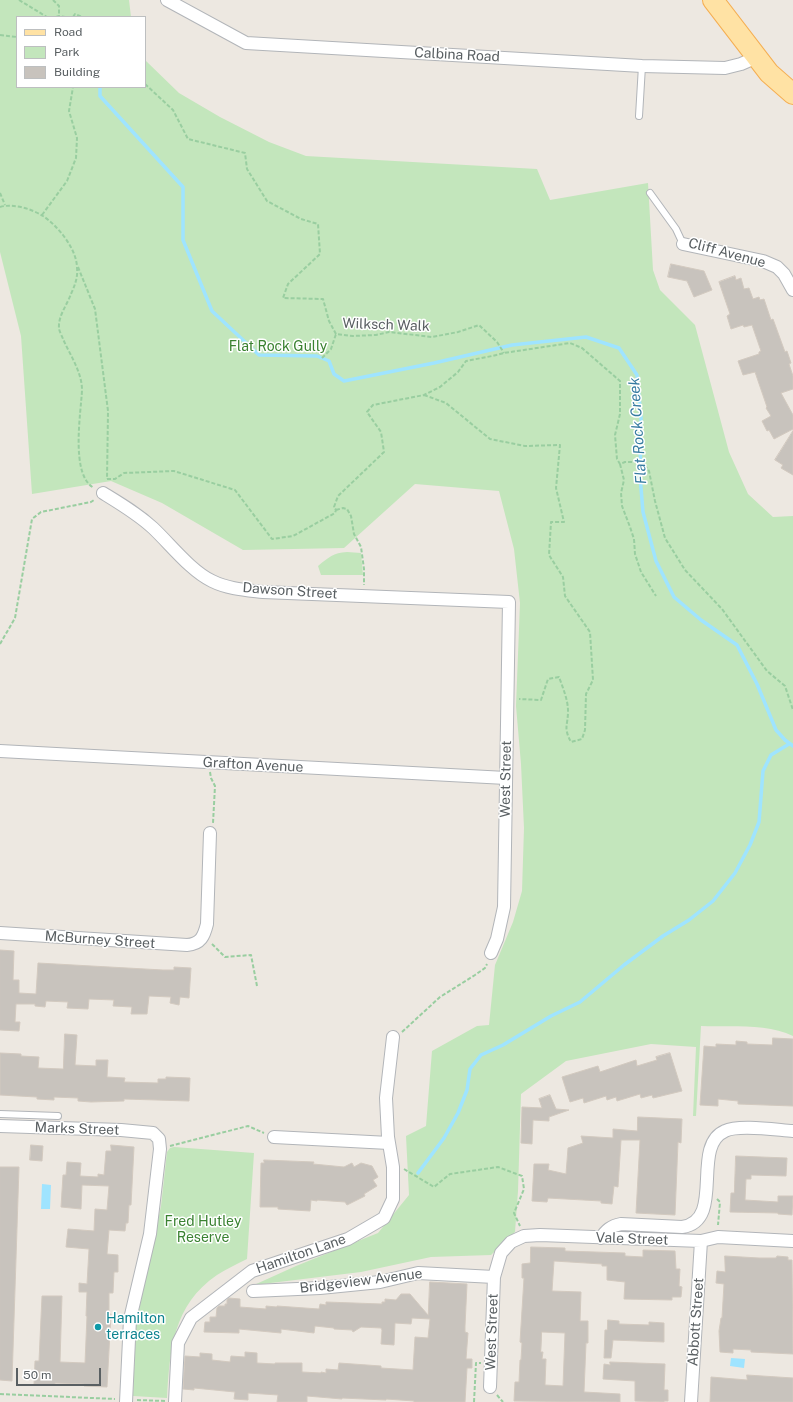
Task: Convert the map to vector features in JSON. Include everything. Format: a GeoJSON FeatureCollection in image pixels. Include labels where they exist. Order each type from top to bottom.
{"type":"FeatureCollection","features":[{"type":"Feature","properties":{"kind":"main road"},"geometry":{"type":"LineString","coordinates":[[713,0],[769,73],[793,94]]}},
{"type":"Feature","properties":{"kind":"main road"},"geometry":{"type":"LineString","coordinates":[[757,57],[793,78]]}},
{"type":"Feature","properties":{"kind":"street","name":"Calbina Road"},"geometry":{"type":"LineString","coordinates":[[167,0],[246,43],[642,66],[725,68],[741,64],[757,57]]}},
{"type":"Feature","properties":{"kind":"street","name":"Cliff Avenue"},"geometry":{"type":"LineString","coordinates":[[683,244],[763,261],[777,267],[784,274],[793,290]]}},
{"type":"Feature","properties":{"kind":"street","name":"Dawson Street"},"geometry":{"type":"LineString","coordinates":[[103,493],[133,512],[201,575],[213,582],[226,586],[244,590],[509,602]]}},
{"type":"Feature","properties":{"kind":"street","name":"West Street"},"geometry":{"type":"LineString","coordinates":[[491,953],[497,939],[504,907],[509,602]]}},
{"type":"Feature","properties":{"kind":"street","name":"Grafton Avenue"},"geometry":{"type":"LineString","coordinates":[[0,751],[506,778]]}},
{"type":"Feature","properties":{"kind":"street"},"geometry":{"type":"LineString","coordinates":[[201,939],[207,924],[210,833]]}},
{"type":"Feature","properties":{"kind":"street","name":"McBurney Street"},"geometry":{"type":"LineString","coordinates":[[0,933],[187,945],[194,944],[201,939]]}},
{"type":"Feature","properties":{"kind":"street","name":"Hamilton Lane"},"geometry":{"type":"LineString","coordinates":[[175,1402],[178,1343],[191,1318],[252,1271],[348,1239],[384,1218],[393,1199],[392,1162],[389,1143],[386,1098],[393,1037]]}},
{"type":"Feature","properties":{"kind":"street","name":"Marks Street"},"geometry":{"type":"LineString","coordinates":[[0,1126],[121,1130],[153,1133],[159,1139],[160,1148]]}},
{"type":"Feature","properties":{"kind":"street"},"geometry":{"type":"LineString","coordinates":[[601,1238],[608,1228],[614,1225],[621,1224],[682,1227],[688,1226],[698,1219],[704,1206],[711,1148],[716,1138],[725,1131],[737,1128],[793,1131]]}},
{"type":"Feature","properties":{"kind":"street"},"geometry":{"type":"LineString","coordinates":[[274,1137],[389,1143]]}},
{"type":"Feature","properties":{"kind":"street"},"geometry":{"type":"LineString","coordinates":[[126,1401],[130,1319],[150,1234],[160,1148]]}},
{"type":"Feature","properties":{"kind":"street","name":"Vale Street"},"geometry":{"type":"LineString","coordinates":[[494,1277],[502,1253],[511,1242],[524,1236],[701,1241],[718,1237],[793,1241]]}},
{"type":"Feature","properties":{"kind":"street","name":"Abbott Street"},"geometry":{"type":"LineString","coordinates":[[691,1402],[701,1241]]}},
{"type":"Feature","properties":{"kind":"street","name":"Bridgeview Avenue"},"geometry":{"type":"LineString","coordinates":[[253,1291],[320,1288],[380,1282],[418,1273],[494,1277]]}},
{"type":"Feature","properties":{"kind":"street","name":"West Street"},"geometry":{"type":"LineString","coordinates":[[490,1387],[494,1277]]}},
{"type":"Feature","properties":{"kind":"lane"},"geometry":{"type":"LineString","coordinates":[[639,116],[642,66]]}},
{"type":"Feature","properties":{"kind":"lane","name":"Cliff Avenue"},"geometry":{"type":"LineString","coordinates":[[650,193],[676,229],[683,244]]}},
{"type":"Feature","properties":{"kind":"lane"},"geometry":{"type":"LineString","coordinates":[[0,1114],[58,1116]]}},
{"type":"Feature","properties":{"kind":"path"},"geometry":{"type":"LineString","coordinates":[[20,0],[45,16]]}},
{"type":"Feature","properties":{"kind":"path"},"geometry":{"type":"LineString","coordinates":[[53,0],[59,6],[59,16]]}},
{"type":"Feature","properties":{"kind":"path"},"geometry":{"type":"LineString","coordinates":[[0,35],[16,37]]}},
{"type":"Feature","properties":{"kind":"path","name":"Wilksch Walk"},"geometry":{"type":"LineString","coordinates":[[146,85],[173,110],[188,139],[245,153],[247,169],[267,201],[301,219],[318,224],[320,254],[288,284],[283,298],[323,299],[329,321],[336,334],[353,336],[376,335],[389,332],[432,337],[458,332],[479,325],[497,342],[504,353]]}},
{"type":"Feature","properties":{"kind":"path"},"geometry":{"type":"LineString","coordinates":[[42,215],[67,181],[76,158],[77,138],[69,112],[73,88]]}},
{"type":"Feature","properties":{"kind":"path"},"geometry":{"type":"LineString","coordinates":[[0,193],[5,205]]}},
{"type":"Feature","properties":{"kind":"path"},"geometry":{"type":"LineString","coordinates":[[0,208],[5,205],[26,208],[42,215],[62,233],[71,246],[95,309],[108,411],[107,479],[115,479],[124,473],[174,471],[235,490],[272,539],[293,536],[335,513],[336,510],[343,508],[349,511],[354,534],[361,547],[364,569],[363,596]]}},
{"type":"Feature","properties":{"kind":"path"},"geometry":{"type":"LineString","coordinates":[[0,644],[15,618],[32,519],[41,512],[91,502],[103,493],[90,486],[80,469],[78,446],[82,388],[80,377],[59,328],[60,316],[76,281],[78,266]]}},
{"type":"Feature","properties":{"kind":"path"},"geometry":{"type":"LineString","coordinates":[[322,358],[331,349],[336,334]]}},
{"type":"Feature","properties":{"kind":"path"},"geometry":{"type":"LineString","coordinates":[[336,510],[334,507],[338,496],[384,452],[381,432],[367,412],[373,405],[424,395],[440,387],[451,379],[466,361],[504,353],[570,343],[582,348],[620,381],[620,414],[615,435],[617,459],[620,464],[624,480],[621,493],[622,506],[634,539],[635,554],[642,572],[656,596]]}},
{"type":"Feature","properties":{"kind":"path"},"geometry":{"type":"LineString","coordinates":[[424,395],[446,402],[490,439],[525,446],[560,445],[556,488],[564,522],[551,522],[550,555],[563,577],[565,596],[590,632],[593,680],[586,694],[585,730],[582,739],[571,742],[566,733],[568,711],[565,694],[559,677],[548,679],[541,700],[508,698]]}},
{"type":"Feature","properties":{"kind":"path"},"geometry":{"type":"LineString","coordinates":[[620,464],[625,462],[642,462],[649,471],[665,538],[685,570],[722,609],[767,671],[785,686],[793,710]]}},
{"type":"Feature","properties":{"kind":"path"},"geometry":{"type":"LineString","coordinates":[[210,762],[211,778],[215,786],[214,822],[210,833]]}},
{"type":"Feature","properties":{"kind":"path"},"geometry":{"type":"LineString","coordinates":[[201,939],[225,957],[251,954],[257,986]]}},
{"type":"Feature","properties":{"kind":"path"},"geometry":{"type":"LineString","coordinates":[[393,1037],[403,1031],[440,997],[485,968],[491,953]]}},
{"type":"Feature","properties":{"kind":"path"},"geometry":{"type":"LineString","coordinates":[[160,1148],[248,1126],[274,1137]]}},
{"type":"Feature","properties":{"kind":"path"},"geometry":{"type":"LineString","coordinates":[[392,1162],[434,1187],[450,1174],[498,1167],[522,1176],[524,1189],[514,1213]]}},
{"type":"Feature","properties":{"kind":"path"},"geometry":{"type":"LineString","coordinates":[[718,1226],[720,1202]]}},
{"type":"Feature","properties":{"kind":"path"},"geometry":{"type":"LineString","coordinates":[[474,1402],[476,1363]]}},
{"type":"Feature","properties":{"kind":"path"},"geometry":{"type":"LineString","coordinates":[[0,1394],[126,1401],[175,1402]]}},
{"type":"Feature","properties":{"kind":"green space","name":"Flat Rock Gully"},"geometry":{"type":"Polygon","coordinates":[[[0,0],[129,0],[131,16],[16,16],[16,88],[146,88],[146,61],[179,93],[220,117],[269,142],[306,156],[537,169],[550,200],[648,183],[653,270],[660,290],[695,325],[729,452],[748,494],[773,517],[793,516],[793,1036],[772,1029],[760,1027],[701,1026],[696,1116],[693,1116],[696,1047],[651,1044],[566,1061],[521,1094],[518,1191],[515,1232],[491,1255],[431,1257],[361,1272],[254,1285],[296,1266],[378,1233],[409,1195],[406,1136],[426,1126],[432,1051],[477,1026],[489,1025],[495,965],[513,922],[522,891],[524,828],[516,706],[520,603],[514,549],[499,491],[415,484],[344,548],[243,550],[162,503],[111,481],[32,494],[21,336],[0,252],[0,0]]]}},
{"type":"Feature","properties":{"kind":"green space"},"geometry":{"type":"Polygon","coordinates":[[[338,553],[361,553],[363,575],[321,575],[318,566],[331,556],[338,553]]]}},
{"type":"Feature","properties":{"kind":"green space","name":"Fred Hutley Reserve"},"geometry":{"type":"Polygon","coordinates":[[[174,1147],[254,1153],[247,1259],[217,1275],[202,1287],[191,1300],[177,1329],[173,1345],[167,1398],[133,1396],[136,1324],[161,1206],[167,1152],[170,1148],[174,1147]]]}},
{"type":"Feature","properties":{"kind":"water"},"geometry":{"type":"Polygon","coordinates":[[[42,1184],[51,1185],[50,1209],[41,1209],[42,1184]]]}},
{"type":"Feature","properties":{"kind":"water"},"geometry":{"type":"Polygon","coordinates":[[[731,1358],[745,1359],[744,1368],[730,1366],[731,1358]]]}},
{"type":"Feature","properties":{"kind":"building"},"geometry":{"type":"Polygon","coordinates":[[[671,264],[704,271],[712,290],[694,297],[687,281],[668,277],[671,264]]]}},
{"type":"Feature","properties":{"kind":"building"},"geometry":{"type":"Polygon","coordinates":[[[735,276],[736,280],[741,278],[744,289],[749,288],[753,299],[759,297],[760,300],[764,299],[771,320],[773,319],[785,352],[787,351],[791,363],[789,364],[793,376],[793,389],[781,393],[793,415],[793,429],[774,439],[769,430],[767,431],[762,421],[771,416],[766,408],[767,407],[755,372],[743,375],[738,361],[759,354],[761,351],[752,325],[744,327],[743,325],[731,329],[727,316],[730,314],[719,282],[735,276]]]}},
{"type":"Feature","properties":{"kind":"building"},"geometry":{"type":"Polygon","coordinates":[[[793,431],[793,475],[781,468],[783,465],[775,460],[793,431]]]}},
{"type":"Feature","properties":{"kind":"building"},"geometry":{"type":"Polygon","coordinates":[[[0,950],[14,951],[13,980],[19,980],[19,993],[36,994],[38,963],[163,970],[174,970],[174,967],[191,968],[189,998],[180,997],[179,1005],[170,1003],[171,997],[149,996],[147,1014],[131,1014],[132,1007],[113,1006],[114,1000],[89,999],[88,1009],[67,1008],[68,1002],[46,1001],[45,1007],[35,1006],[35,1004],[16,1004],[15,1022],[20,1022],[19,1031],[0,1030],[0,950]]]}},
{"type":"Feature","properties":{"kind":"building"},"geometry":{"type":"Polygon","coordinates":[[[65,1034],[77,1035],[75,1065],[96,1066],[96,1060],[108,1060],[107,1077],[125,1078],[124,1082],[158,1083],[158,1079],[166,1079],[166,1077],[190,1078],[189,1101],[124,1099],[124,1101],[91,1102],[78,1101],[78,1098],[54,1097],[54,1100],[37,1099],[37,1097],[0,1095],[0,1053],[39,1057],[38,1068],[63,1069],[65,1034]]]}},
{"type":"Feature","properties":{"kind":"building"},"geometry":{"type":"Polygon","coordinates":[[[773,1038],[793,1039],[793,1106],[738,1104],[738,1101],[718,1099],[718,1106],[700,1105],[704,1046],[716,1047],[716,1044],[736,1045],[736,1041],[747,1042],[747,1044],[772,1045],[773,1038]]]}},
{"type":"Feature","properties":{"kind":"building"},"geometry":{"type":"Polygon","coordinates":[[[670,1053],[682,1091],[653,1098],[652,1095],[641,1098],[640,1094],[617,1101],[616,1097],[607,1100],[606,1096],[584,1103],[583,1098],[570,1102],[562,1077],[598,1066],[600,1072],[636,1060],[637,1066],[657,1060],[656,1057],[670,1053]]]}},
{"type":"Feature","properties":{"kind":"building"},"geometry":{"type":"Polygon","coordinates":[[[550,1095],[556,1109],[569,1110],[549,1117],[549,1121],[533,1120],[532,1144],[521,1143],[522,1107],[542,1108],[539,1099],[550,1095]]]}},
{"type":"Feature","properties":{"kind":"building"},"geometry":{"type":"Polygon","coordinates":[[[638,1117],[682,1119],[681,1143],[678,1142],[675,1215],[636,1213],[640,1140],[621,1140],[618,1187],[614,1186],[612,1204],[601,1203],[601,1201],[548,1198],[547,1202],[532,1201],[534,1164],[549,1164],[548,1170],[566,1174],[568,1148],[583,1143],[581,1136],[613,1138],[613,1129],[637,1131],[638,1117]]]}},
{"type":"Feature","properties":{"kind":"building"},"geometry":{"type":"Polygon","coordinates":[[[31,1145],[43,1146],[42,1161],[30,1160],[31,1145]]]}},
{"type":"Feature","properties":{"kind":"building"},"geometry":{"type":"Polygon","coordinates":[[[111,1145],[134,1147],[131,1205],[129,1205],[128,1223],[126,1223],[125,1231],[109,1230],[107,1254],[118,1255],[118,1272],[114,1272],[113,1293],[109,1293],[109,1314],[111,1314],[107,1387],[84,1386],[84,1384],[34,1384],[35,1361],[39,1361],[42,1296],[62,1296],[60,1362],[85,1363],[87,1292],[79,1292],[79,1283],[87,1284],[89,1249],[66,1247],[68,1229],[94,1231],[95,1209],[107,1210],[109,1186],[82,1185],[81,1209],[61,1207],[63,1175],[66,1175],[67,1162],[81,1163],[80,1176],[98,1177],[98,1174],[104,1175],[106,1151],[111,1151],[111,1145]]]}},
{"type":"Feature","properties":{"kind":"building"},"geometry":{"type":"Polygon","coordinates":[[[736,1156],[787,1158],[786,1176],[751,1175],[751,1179],[746,1179],[745,1200],[778,1202],[778,1196],[793,1196],[792,1215],[778,1213],[730,1212],[731,1193],[734,1193],[736,1156]]]}},
{"type":"Feature","properties":{"kind":"building"},"geometry":{"type":"Polygon","coordinates":[[[264,1160],[314,1162],[313,1164],[344,1167],[352,1163],[354,1167],[361,1163],[372,1166],[378,1177],[373,1180],[377,1186],[364,1194],[365,1196],[347,1205],[345,1202],[311,1200],[310,1211],[278,1209],[278,1207],[260,1207],[261,1163],[264,1163],[264,1160]]]}},
{"type":"Feature","properties":{"kind":"building"},"geometry":{"type":"Polygon","coordinates":[[[0,1167],[19,1167],[12,1381],[0,1380],[0,1167]]]}},
{"type":"Feature","properties":{"kind":"building"},"geometry":{"type":"Polygon","coordinates":[[[531,1247],[565,1248],[565,1251],[625,1253],[625,1256],[643,1257],[643,1250],[675,1251],[676,1269],[680,1269],[679,1286],[682,1287],[681,1297],[672,1297],[672,1300],[624,1299],[625,1282],[607,1280],[607,1266],[602,1266],[602,1264],[554,1261],[552,1291],[581,1292],[580,1321],[588,1321],[588,1343],[586,1343],[584,1392],[620,1394],[620,1402],[514,1401],[515,1382],[519,1382],[522,1343],[520,1342],[524,1278],[522,1278],[522,1264],[530,1263],[531,1247]],[[542,1332],[542,1359],[546,1359],[545,1385],[563,1386],[565,1333],[542,1332]]]}},
{"type":"Feature","properties":{"kind":"building"},"geometry":{"type":"Polygon","coordinates":[[[725,1256],[776,1258],[777,1256],[788,1257],[788,1260],[792,1260],[793,1354],[751,1352],[751,1350],[733,1349],[733,1353],[720,1352],[719,1331],[722,1318],[724,1284],[716,1283],[717,1271],[725,1272],[725,1256]]]}},
{"type":"Feature","properties":{"kind":"building"},"geometry":{"type":"Polygon","coordinates":[[[430,1282],[467,1284],[465,1332],[468,1333],[466,1359],[472,1359],[472,1368],[467,1368],[465,1402],[414,1402],[386,1399],[342,1399],[307,1396],[307,1402],[277,1402],[278,1395],[248,1393],[248,1400],[234,1399],[235,1392],[194,1388],[194,1390],[183,1389],[185,1356],[200,1357],[200,1353],[212,1354],[212,1360],[230,1362],[231,1356],[245,1357],[245,1352],[257,1353],[257,1363],[302,1363],[302,1372],[326,1373],[326,1369],[338,1370],[339,1363],[413,1370],[415,1337],[428,1338],[430,1319],[412,1318],[411,1324],[395,1323],[394,1345],[381,1344],[381,1328],[361,1327],[353,1332],[352,1330],[315,1326],[314,1333],[281,1329],[281,1333],[239,1329],[239,1333],[204,1332],[205,1322],[210,1322],[210,1317],[216,1317],[217,1308],[219,1306],[225,1306],[229,1298],[240,1299],[240,1307],[266,1309],[266,1306],[277,1306],[319,1309],[320,1304],[326,1305],[326,1302],[382,1304],[382,1302],[385,1302],[385,1299],[396,1300],[401,1294],[410,1294],[428,1315],[430,1282]]]}},
{"type":"Feature","properties":{"kind":"building"},"geometry":{"type":"Polygon","coordinates":[[[608,1320],[619,1321],[619,1324],[649,1325],[649,1322],[664,1323],[664,1342],[613,1340],[611,1358],[604,1358],[605,1330],[607,1330],[608,1320]]]}},
{"type":"Feature","properties":{"kind":"building"},"geometry":{"type":"Polygon","coordinates":[[[610,1362],[665,1364],[664,1390],[668,1390],[668,1401],[635,1401],[635,1381],[603,1379],[604,1364],[610,1365],[610,1362]]]}},
{"type":"Feature","properties":{"kind":"building"},"geometry":{"type":"Polygon","coordinates":[[[747,1375],[793,1378],[793,1402],[710,1402],[711,1377],[747,1380],[747,1375]]]}},
{"type":"Feature","properties":{"kind":"waterway","name":"Flat Rock Creek"},"geometry":{"type":"LineString","coordinates":[[100,88],[100,96],[183,187],[183,240],[212,311],[259,355],[317,356],[329,361],[334,374],[344,381],[434,363],[512,345],[586,337],[619,348],[637,375],[641,418],[640,476],[643,512],[656,561],[674,597],[701,620],[737,645],[757,684],[776,730],[793,746]]}},
{"type":"Feature","properties":{"kind":"waterway"},"geometry":{"type":"LineString","coordinates":[[418,1173],[444,1138],[458,1113],[467,1090],[470,1069],[481,1055],[503,1045],[551,1016],[580,1002],[624,965],[663,936],[689,920],[713,901],[735,873],[750,845],[759,822],[763,771],[771,755],[789,744]]}},
{"type":"Feature","properties":{"kind":"place","name":"Hamilton terraces"},"geometry":{"type":"Point","coordinates":[98,1327]}}]}
